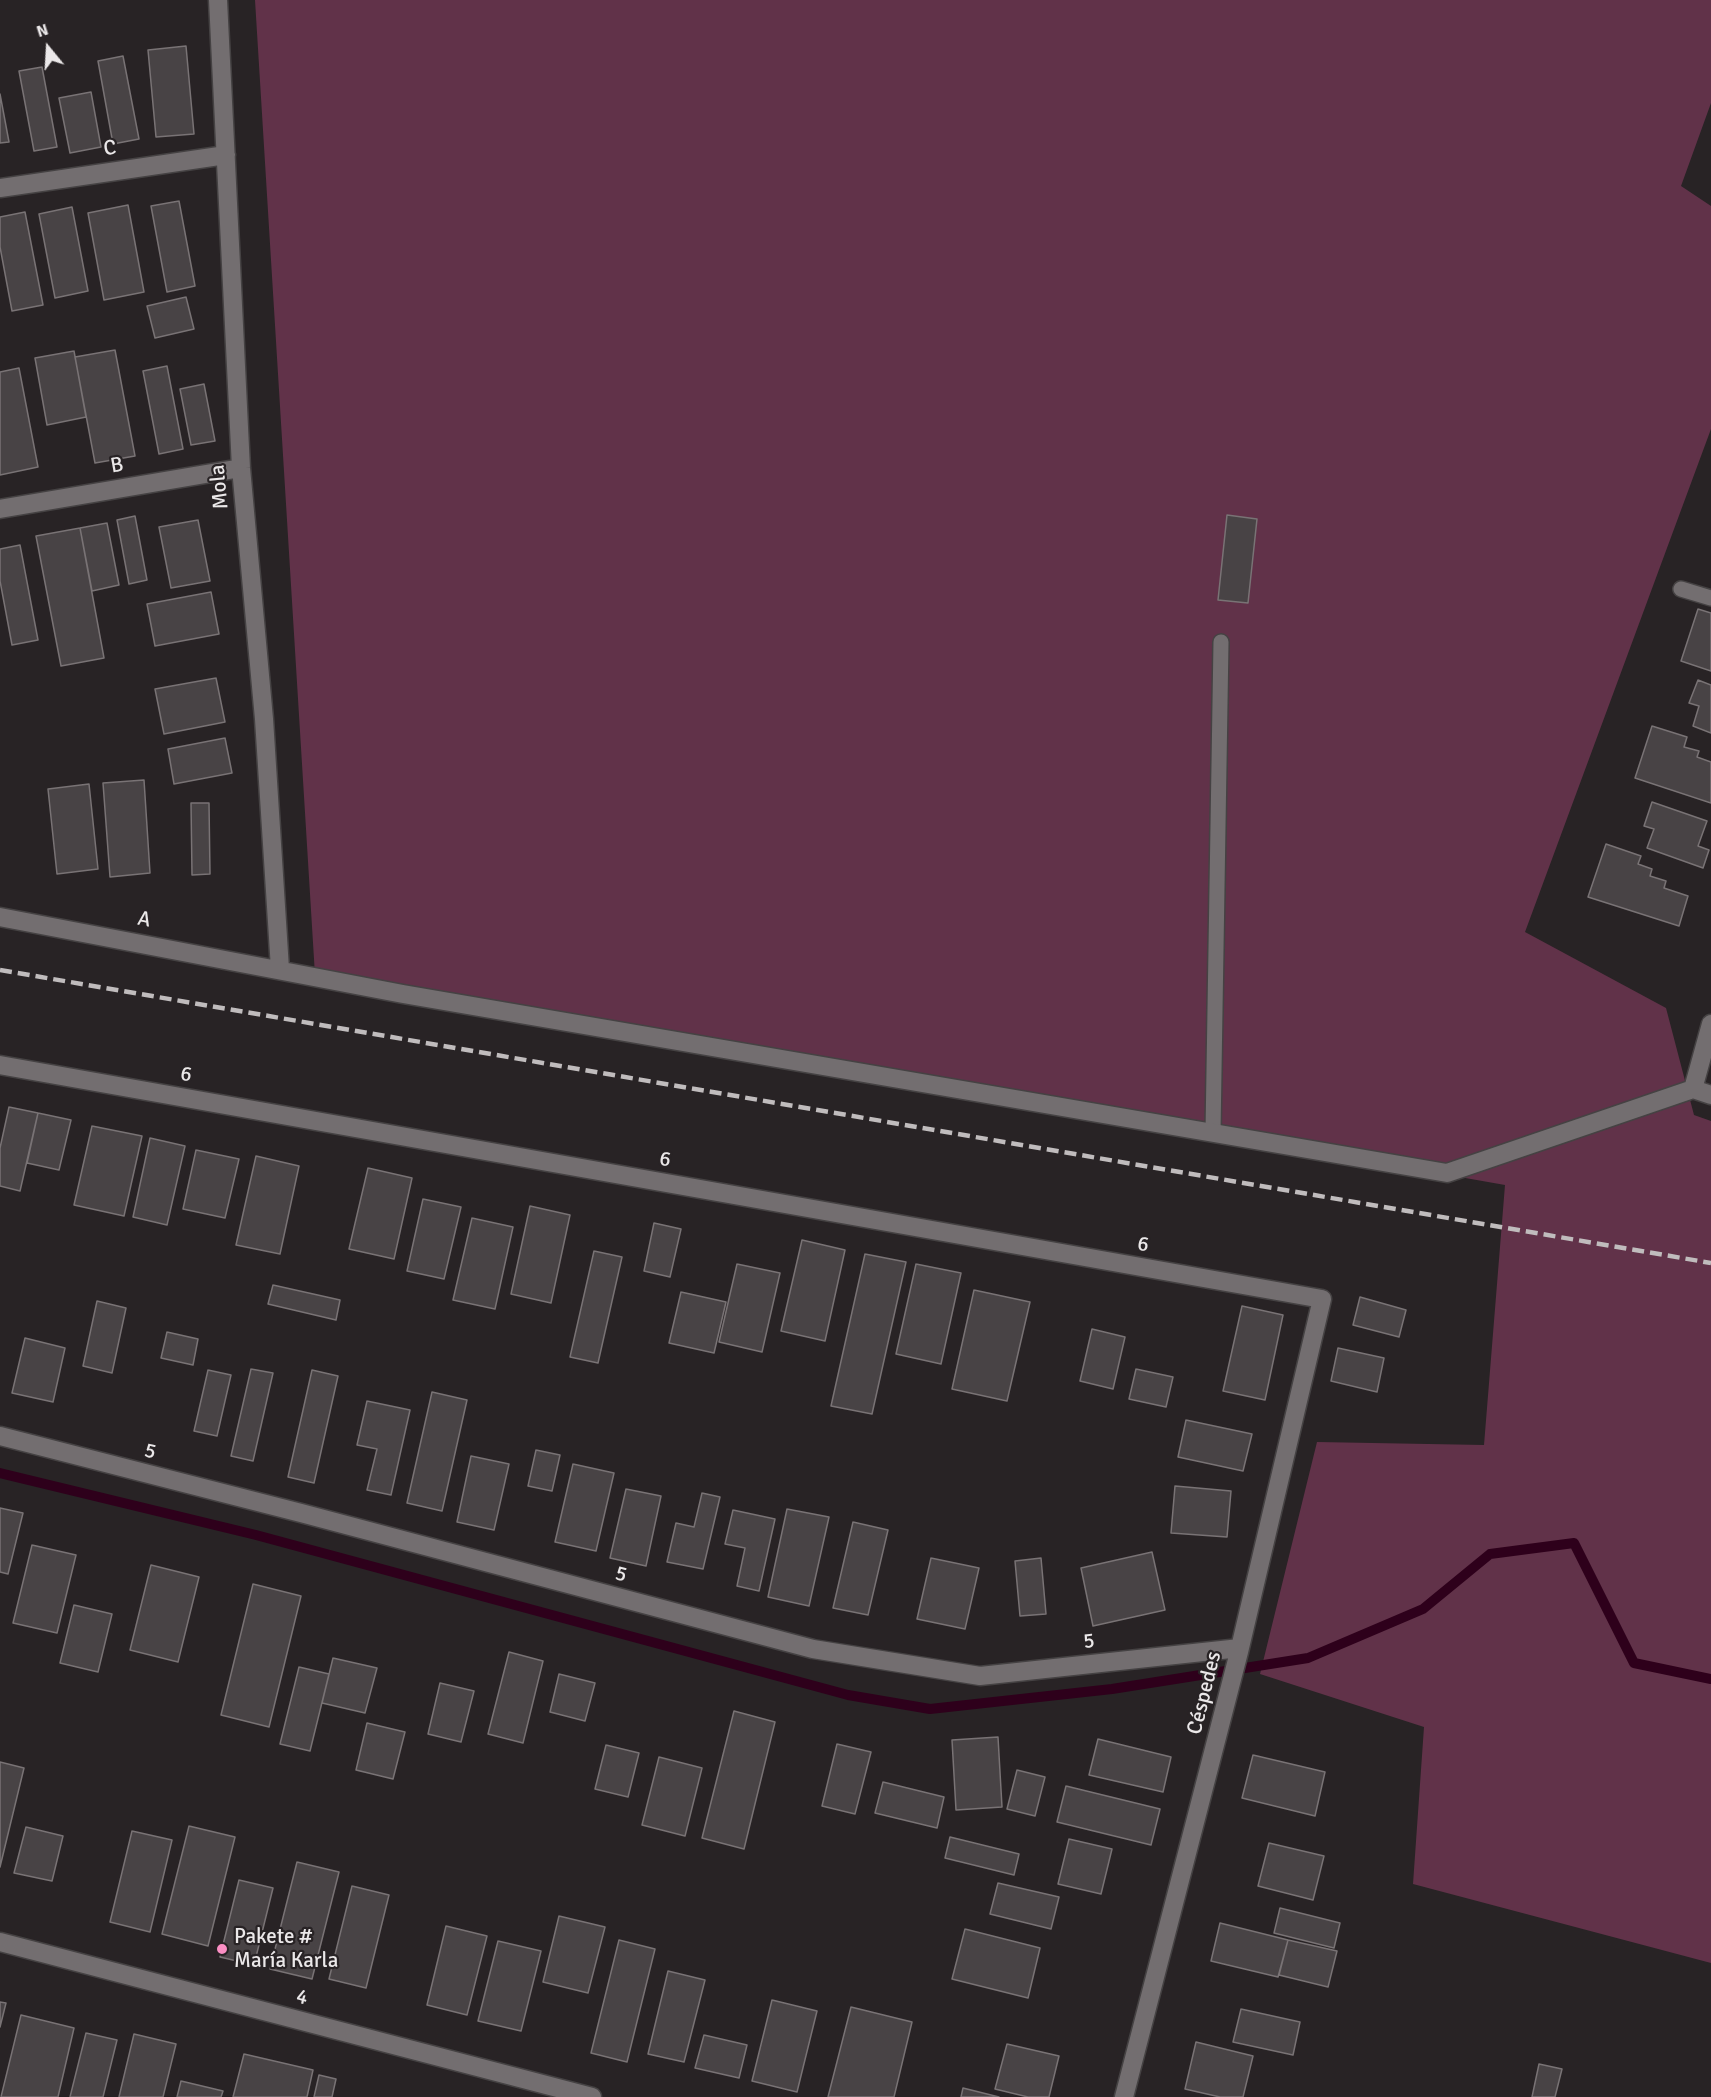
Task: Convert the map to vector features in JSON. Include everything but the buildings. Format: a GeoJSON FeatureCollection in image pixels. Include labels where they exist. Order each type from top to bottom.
{"type":"FeatureCollection","features":[{"type":"Feature","properties":{"kind":"street","name":"Mola"},"geometry":{"type":"LineString","coordinates":[[219,0],[241,468],[264,719],[280,969]]}},
{"type":"Feature","properties":{"kind":"street","name":"C"},"geometry":{"type":"LineString","coordinates":[[0,188],[226,155]]}},
{"type":"Feature","properties":{"kind":"street","name":"B"},"geometry":{"type":"LineString","coordinates":[[0,509],[241,468]]}},
{"type":"Feature","properties":{"kind":"street","name":"A"},"geometry":{"type":"LineString","coordinates":[[0,916],[403,994],[1447,1173],[1693,1089]]}},
{"type":"Feature","properties":{"kind":"street"},"geometry":{"type":"LineString","coordinates":[[1711,1024],[1693,1089],[1711,1095]]}},
{"type":"Feature","properties":{"kind":"street","name":"6"},"geometry":{"type":"LineString","coordinates":[[0,1065],[1322,1299]]}},
{"type":"Feature","properties":{"kind":"street","name":"Céspedes"},"geometry":{"type":"LineString","coordinates":[[1124,2097],[1240,1650],[1322,1299]]}},
{"type":"Feature","properties":{"kind":"street","name":"5"},"geometry":{"type":"LineString","coordinates":[[0,1436],[813,1649],[980,1676],[1240,1650]]}},
{"type":"Feature","properties":{"kind":"street","name":"4"},"geometry":{"type":"LineString","coordinates":[[0,1942],[592,2097]]}},
{"type":"Feature","properties":{"kind":"lane"},"geometry":{"type":"LineString","coordinates":[[1681,589],[1711,598]]}},
{"type":"Feature","properties":{"kind":"lane"},"geometry":{"type":"LineString","coordinates":[[1213,1132],[1221,642]]}},
{"type":"Feature","properties":{"kind":"shaded area"},"geometry":{"type":"Polygon","coordinates":[[[255,0],[1711,0],[1711,103],[1681,186],[1711,206],[1711,429],[1525,932],[1666,1008],[1694,1115],[1711,1121],[1711,1963],[1413,1884],[1424,1727],[1260,1674],[1317,1442],[1484,1445],[1505,1185],[315,975],[255,0]]]}},
{"type":"Feature","properties":{"kind":"waterway"},"geometry":{"type":"LineString","coordinates":[[0,1473],[256,1535],[848,1695],[930,1709],[1112,1689],[1308,1658],[1423,1609],[1490,1554],[1574,1543],[1634,1663],[1711,1679]]}},
{"type":"Feature","properties":{"kind":"railway"},"geometry":{"type":"LineString","coordinates":[[0,970],[1711,1263]]}},
{"type":"Feature","properties":{"kind":"place","name":"Pakete # María Karla"},"geometry":{"type":"Point","coordinates":[222,1949]}}]}
